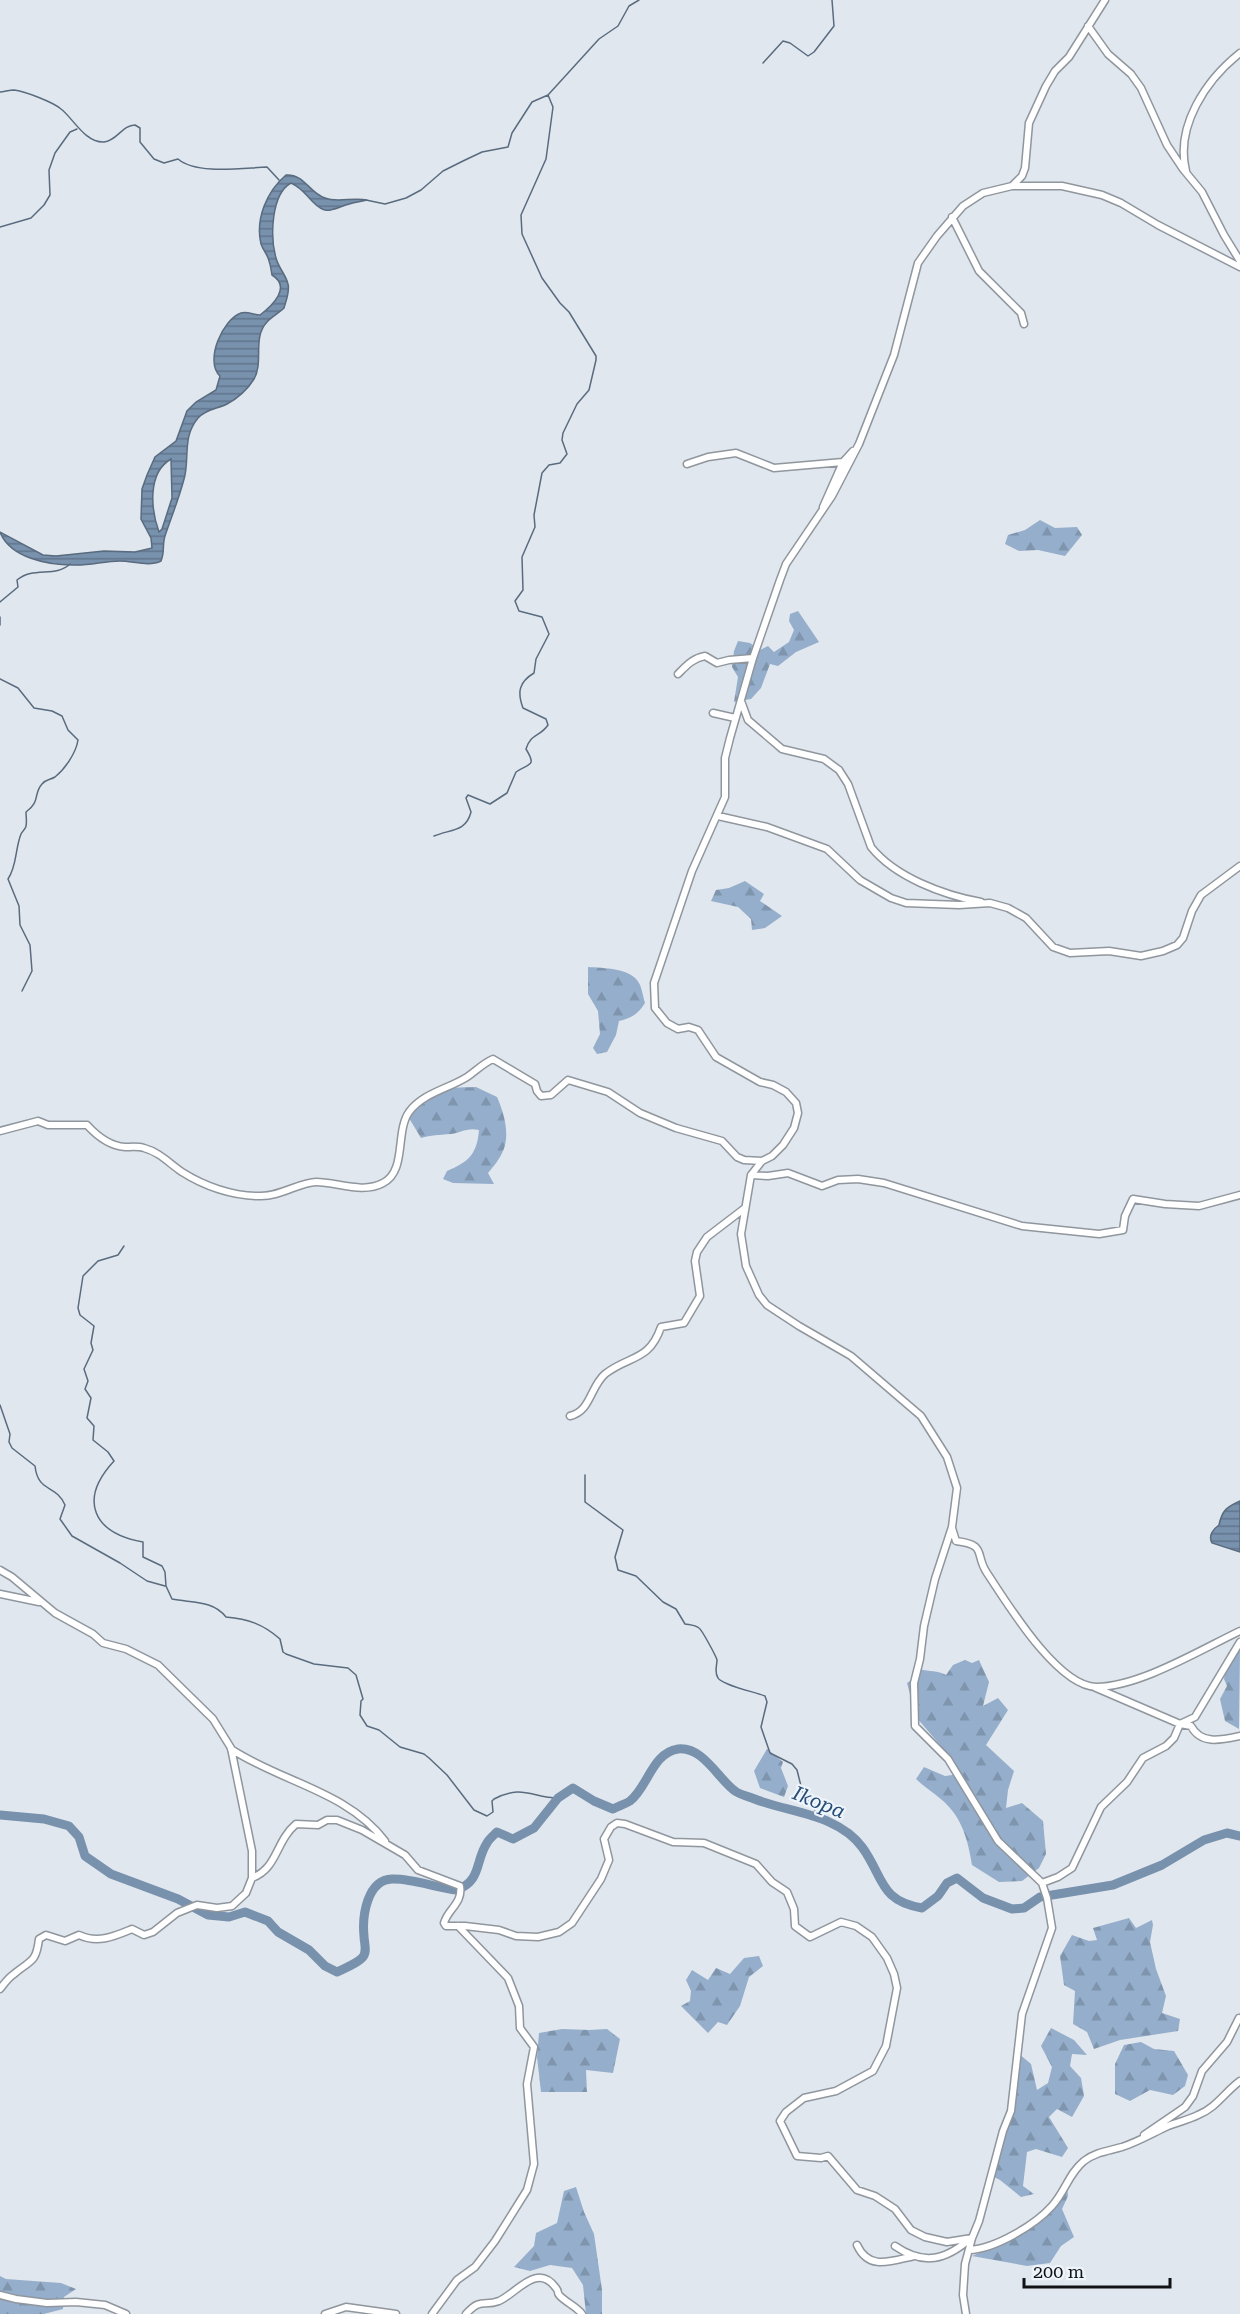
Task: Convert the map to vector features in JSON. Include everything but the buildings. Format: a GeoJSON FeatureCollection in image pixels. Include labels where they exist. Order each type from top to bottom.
{"type":"FeatureCollection","features":[{"type":"Feature","properties":{"kind":"street"},"geometry":{"type":"LineString","coordinates":[[1012,186],[1022,176],[1025,168],[1029,123],[1036,105],[1055,70],[1069,57],[1105,0]]}},
{"type":"Feature","properties":{"kind":"street"},"geometry":{"type":"LineString","coordinates":[[1088,26],[1108,54],[1131,74],[1141,88],[1167,145],[1202,192],[1240,261]]}},
{"type":"Feature","properties":{"kind":"street"},"geometry":{"type":"LineString","coordinates":[[1186,171],[1182,155],[1183,141],[1205,88],[1240,53]]}},
{"type":"Feature","properties":{"kind":"street"},"geometry":{"type":"LineString","coordinates":[[966,2314],[963,2295],[965,2264],[1011,2111],[1022,2014],[1052,1928],[1042,1883],[998,1841],[948,1759],[915,1726],[914,1683],[924,1626],[935,1579],[952,1527],[957,1488],[947,1457],[921,1416],[850,1356],[767,1305],[759,1295],[746,1266],[741,1234],[751,1175],[762,1161],[772,1156],[783,1145],[794,1128],[798,1113],[796,1103],[786,1092],[773,1085],[760,1082],[716,1057],[698,1030],[678,1029],[667,1023],[656,1008],[654,983],[692,871],[725,797],[725,758],[735,718],[786,564],[821,514],[859,444],[894,355],[918,263],[952,217],[963,206],[983,193],[1012,186],[1062,186],[1102,195],[1240,267]]}},
{"type":"Feature","properties":{"kind":"street"},"geometry":{"type":"LineString","coordinates":[[952,217],[979,271],[1021,314],[1024,324]]}},
{"type":"Feature","properties":{"kind":"street"},"geometry":{"type":"LineString","coordinates":[[821,514],[824,500],[843,462],[859,444]]}},
{"type":"Feature","properties":{"kind":"street"},"geometry":{"type":"LineString","coordinates":[[687,464],[708,457],[736,453],[774,468],[843,462]]}},
{"type":"Feature","properties":{"kind":"street"},"geometry":{"type":"LineString","coordinates":[[678,675],[692,661],[700,657],[705,656],[717,663],[753,658]]}},
{"type":"Feature","properties":{"kind":"street"},"geometry":{"type":"LineString","coordinates":[[740,700],[748,720],[782,748],[824,759],[839,770],[848,784],[871,847],[888,863],[932,886],[971,900],[1008,908],[1026,918],[1044,939],[1061,952],[1109,951],[1141,956],[1177,945],[1183,938],[1192,911],[1201,895],[1240,866]]}},
{"type":"Feature","properties":{"kind":"street"},"geometry":{"type":"LineString","coordinates":[[713,713],[735,718]]}},
{"type":"Feature","properties":{"kind":"street"},"geometry":{"type":"LineString","coordinates":[[718,816],[767,827],[827,849],[860,880],[891,898],[906,903],[959,906],[990,903]]}},
{"type":"Feature","properties":{"kind":"street"},"geometry":{"type":"LineString","coordinates":[[0,1131],[39,1121],[48,1125],[87,1125],[109,1143],[122,1147],[142,1147],[166,1158],[195,1180],[234,1195],[261,1197],[314,1182],[369,1187],[384,1183],[393,1174],[397,1164],[403,1127],[409,1113],[426,1097],[468,1077],[493,1059],[514,1074],[527,1078],[535,1084],[541,1096],[551,1095],[568,1080],[608,1092],[640,1113],[676,1128],[723,1141],[737,1157],[744,1160],[762,1161]]}},
{"type":"Feature","properties":{"kind":"street"},"geometry":{"type":"LineString","coordinates":[[751,1175],[768,1176],[788,1173],[822,1186],[838,1180],[858,1179],[884,1183],[1022,1226],[1099,1234],[1124,1230],[1125,1216],[1133,1199],[1198,1206],[1240,1195]]}},
{"type":"Feature","properties":{"kind":"street"},"geometry":{"type":"LineString","coordinates":[[570,1416],[582,1410],[597,1382],[607,1373],[648,1350],[656,1341],[661,1327],[684,1323],[700,1296],[695,1261],[698,1251],[707,1237],[746,1208]]}},
{"type":"Feature","properties":{"kind":"street"},"geometry":{"type":"LineString","coordinates":[[952,1527],[956,1541],[970,1542],[978,1549],[984,1569],[1026,1629],[1064,1672],[1180,1724],[1191,1726],[1195,1734],[1206,1739],[1240,1736]]}},
{"type":"Feature","properties":{"kind":"street"},"geometry":{"type":"LineString","coordinates":[[0,1570],[12,1577],[39,1602],[103,1643],[126,1649],[158,1665],[213,1719],[231,1748],[252,1851],[252,1878],[246,1893],[232,1906],[217,1908],[197,1905],[177,1913],[153,1932],[144,1935],[132,1929],[114,1938],[86,1938],[80,1935],[65,1941],[46,1935],[39,1939],[37,1953],[28,1965],[14,1974],[0,1989]]}},
{"type":"Feature","properties":{"kind":"street"},"geometry":{"type":"LineString","coordinates":[[0,1594],[39,1602]]}},
{"type":"Feature","properties":{"kind":"street"},"geometry":{"type":"LineString","coordinates":[[1094,1687],[1140,1678],[1240,1630]]}},
{"type":"Feature","properties":{"kind":"street"},"geometry":{"type":"LineString","coordinates":[[1042,1883],[1072,1868],[1101,1806],[1127,1782],[1143,1758],[1166,1746],[1174,1738],[1180,1724],[1195,1717],[1240,1642]]}},
{"type":"Feature","properties":{"kind":"street"},"geometry":{"type":"LineString","coordinates":[[231,1748],[245,1758],[302,1782],[350,1807],[377,1831],[387,1844]]}},
{"type":"Feature","properties":{"kind":"street"},"geometry":{"type":"LineString","coordinates":[[252,1878],[263,1874],[268,1869],[282,1839],[296,1824],[318,1825],[327,1820],[337,1820],[362,1830],[405,1855],[418,1870],[460,1886],[459,1900],[444,1923],[446,1926],[499,1930],[516,1936],[538,1937],[559,1932],[572,1923],[601,1879],[609,1860],[604,1839],[611,1827],[617,1823],[626,1824],[673,1842],[704,1843],[756,1864],[772,1882],[787,1892],[794,1909],[795,1926],[810,1937],[841,1922],[856,1926],[872,1937],[887,1958],[897,1988],[886,2046],[873,2071],[836,2091],[804,2098],[786,2112],[780,2121],[797,2156],[828,2156],[857,2190],[875,2196],[895,2209],[911,2229],[925,2237],[946,2242],[972,2238]]}},
{"type":"Feature","properties":{"kind":"street"},"geometry":{"type":"LineString","coordinates":[[432,2314],[457,2280],[475,2267],[495,2241],[527,2190],[534,2164],[527,2084],[534,2047],[520,2028],[519,2006],[508,1978],[458,1926]]}},
{"type":"Feature","properties":{"kind":"street"},"geometry":{"type":"LineString","coordinates":[[1140,2139],[1150,2129],[1185,2107],[1193,2096],[1202,2071],[1227,2042],[1239,2018]]}},
{"type":"Feature","properties":{"kind":"street"},"geometry":{"type":"LineString","coordinates":[[969,2250],[983,2248],[1011,2236],[1040,2216],[1053,2205],[1077,2167],[1086,2159],[1101,2151],[1123,2147],[1209,2110],[1240,2081]]}},
{"type":"Feature","properties":{"kind":"street"},"geometry":{"type":"LineString","coordinates":[[856,2245],[861,2255],[874,2262],[914,2256],[935,2258],[946,2256],[955,2252],[972,2238]]}},
{"type":"Feature","properties":{"kind":"street"},"geometry":{"type":"LineString","coordinates":[[895,2246],[914,2256]]}},
{"type":"Feature","properties":{"kind":"street"},"geometry":{"type":"LineString","coordinates":[[466,2314],[472,2307],[483,2302],[498,2302],[534,2278],[544,2279],[555,2287],[559,2296],[582,2314]]}},
{"type":"Feature","properties":{"kind":"street"},"geometry":{"type":"LineString","coordinates":[[0,2295],[47,2303],[76,2302],[105,2305],[126,2314]]}},
{"type":"Feature","properties":{"kind":"street"},"geometry":{"type":"LineString","coordinates":[[325,2314],[346,2307],[396,2314]]}},
{"type":"Feature","properties":{"kind":"green space"},"geometry":{"type":"Polygon","coordinates":[[[1040,520],[1055,528],[1077,527],[1082,535],[1065,556],[1038,550],[1019,551],[1005,544],[1008,535],[1025,530],[1040,520]]]}},
{"type":"Feature","properties":{"kind":"green space"},"geometry":{"type":"Polygon","coordinates":[[[798,611],[819,642],[796,652],[778,666],[770,664],[761,688],[751,699],[734,702],[738,677],[732,667],[738,641],[750,643],[760,650],[768,646],[774,652],[789,642],[794,630],[789,621],[790,614],[798,611]]]}},
{"type":"Feature","properties":{"kind":"green space"},"geometry":{"type":"Polygon","coordinates":[[[745,881],[764,894],[760,901],[782,916],[765,928],[752,930],[751,919],[738,907],[711,901],[716,890],[729,888],[745,881]]]}},
{"type":"Feature","properties":{"kind":"green space"},"geometry":{"type":"Polygon","coordinates":[[[588,967],[630,974],[639,983],[645,1003],[634,1015],[619,1021],[616,1035],[607,1052],[597,1054],[593,1048],[600,1034],[598,1011],[588,994],[588,967]]]}},
{"type":"Feature","properties":{"kind":"green space"},"geometry":{"type":"Polygon","coordinates":[[[476,1087],[497,1097],[505,1125],[505,1146],[488,1173],[494,1184],[453,1183],[443,1179],[447,1171],[466,1161],[474,1152],[479,1130],[421,1138],[406,1113],[422,1098],[438,1091],[476,1087]]]}},
{"type":"Feature","properties":{"kind":"green space"},"geometry":{"type":"Polygon","coordinates":[[[1237,1647],[1240,1650],[1239,1729],[1225,1721],[1220,1699],[1227,1686],[1224,1679],[1228,1653],[1237,1647]]]}},
{"type":"Feature","properties":{"kind":"green space"},"geometry":{"type":"Polygon","coordinates":[[[965,1660],[972,1663],[979,1660],[989,1682],[983,1706],[998,1698],[1008,1710],[986,1745],[1014,1771],[1008,1790],[1006,1808],[1022,1803],[1043,1821],[1046,1854],[1039,1868],[1022,1881],[999,1882],[972,1865],[966,1838],[955,1814],[916,1779],[924,1767],[945,1776],[960,1774],[953,1760],[916,1717],[907,1683],[916,1677],[920,1669],[946,1675],[953,1665],[965,1660]]]}},
{"type":"Feature","properties":{"kind":"green space"},"geometry":{"type":"Polygon","coordinates":[[[767,1749],[783,1762],[781,1768],[788,1786],[784,1797],[760,1788],[754,1771],[767,1749]]]}},
{"type":"Feature","properties":{"kind":"green space"},"geometry":{"type":"Polygon","coordinates":[[[1129,1918],[1136,1928],[1152,1920],[1150,1942],[1156,1969],[1166,1996],[1162,2013],[1180,2019],[1178,2031],[1120,2040],[1094,2049],[1087,2032],[1073,2024],[1075,1991],[1064,1985],[1060,1956],[1072,1935],[1089,1941],[1097,1940],[1093,1928],[1129,1918]]]}},
{"type":"Feature","properties":{"kind":"green space"},"geometry":{"type":"Polygon","coordinates":[[[759,1956],[763,1966],[749,1977],[740,2006],[727,2025],[718,2022],[708,2033],[681,2006],[690,2001],[691,1991],[686,1980],[692,1970],[708,1980],[716,1968],[730,1974],[744,1958],[759,1956]]]}},
{"type":"Feature","properties":{"kind":"green space"},"geometry":{"type":"Polygon","coordinates":[[[1051,2028],[1074,2040],[1087,2055],[1072,2054],[1070,2066],[1081,2078],[1084,2096],[1072,2117],[1057,2109],[1049,2117],[1068,2148],[1062,2157],[1036,2149],[1027,2152],[1023,2186],[1034,2194],[1021,2197],[992,2176],[1001,2141],[1011,2120],[1018,2053],[1031,2064],[1037,2090],[1048,2083],[1052,2067],[1041,2046],[1051,2028]]]}},
{"type":"Feature","properties":{"kind":"green space"},"geometry":{"type":"Polygon","coordinates":[[[562,2029],[607,2029],[620,2039],[613,2073],[586,2070],[587,2092],[541,2092],[537,2057],[539,2033],[562,2029]]]}},
{"type":"Feature","properties":{"kind":"green space"},"geometry":{"type":"Polygon","coordinates":[[[1141,2042],[1154,2049],[1174,2051],[1188,2075],[1185,2086],[1173,2095],[1150,2090],[1130,2101],[1115,2094],[1115,2064],[1124,2045],[1141,2042]]]}},
{"type":"Feature","properties":{"kind":"green space"},"geometry":{"type":"Polygon","coordinates":[[[1067,2186],[1068,2196],[1062,2209],[1074,2237],[1061,2246],[1050,2263],[1027,2266],[972,2256],[999,2243],[1023,2226],[1067,2186]]]}},
{"type":"Feature","properties":{"kind":"green space"},"geometry":{"type":"Polygon","coordinates":[[[576,2187],[594,2234],[602,2290],[602,2314],[586,2314],[583,2285],[572,2268],[550,2265],[530,2271],[514,2267],[534,2246],[536,2233],[557,2223],[564,2191],[576,2187]]]}},
{"type":"Feature","properties":{"kind":"green space"},"geometry":{"type":"Polygon","coordinates":[[[0,2276],[6,2279],[61,2283],[76,2289],[64,2297],[63,2309],[44,2314],[0,2314],[0,2276]]]}},
{"type":"Feature","properties":{"kind":"shaded area"},"geometry":{"type":"Polygon","coordinates":[[[286,175],[292,175],[325,198],[367,200],[324,210],[291,183],[279,196],[274,217],[273,239],[277,261],[286,277],[288,296],[284,308],[269,320],[260,335],[257,372],[252,383],[227,404],[204,413],[193,425],[188,439],[185,475],[165,536],[161,561],[151,564],[120,561],[63,565],[31,558],[12,548],[0,532],[43,555],[56,556],[104,551],[135,552],[152,548],[151,538],[141,519],[142,489],[155,457],[176,441],[187,411],[196,402],[216,390],[220,376],[214,361],[215,351],[228,323],[241,313],[260,315],[270,307],[280,291],[278,280],[272,275],[260,235],[264,206],[286,175]],[[171,459],[158,473],[153,493],[154,513],[159,532],[172,498],[171,459]]]}},
{"type":"Feature","properties":{"kind":"shaded area"},"geometry":{"type":"Polygon","coordinates":[[[1240,1501],[1240,1552],[1212,1543],[1211,1535],[1226,1510],[1240,1501]]]}},
{"type":"Feature","properties":{"kind":"waterway"},"geometry":{"type":"LineString","coordinates":[[366,200],[385,204],[406,198],[421,190],[443,171],[482,152],[508,147],[512,133],[532,102],[548,95],[599,39],[618,26],[629,6],[639,0]]}},
{"type":"Feature","properties":{"kind":"waterway"},"geometry":{"type":"LineString","coordinates":[[763,63],[783,41],[790,43],[808,56],[814,52],[834,26],[832,0]]}},
{"type":"Feature","properties":{"kind":"waterway"},"geometry":{"type":"LineString","coordinates":[[0,92],[19,91],[52,103],[66,113],[85,134],[97,141],[109,141],[135,125],[140,128],[140,142],[154,159],[164,163],[178,159],[186,164],[208,169],[267,167],[279,180]]}},
{"type":"Feature","properties":{"kind":"waterway"},"geometry":{"type":"LineString","coordinates":[[434,836],[462,827],[466,823],[471,812],[466,798],[468,795],[490,804],[507,793],[516,772],[531,762],[526,749],[528,744],[548,725],[546,719],[523,708],[520,692],[522,684],[534,673],[536,659],[549,634],[542,617],[519,611],[515,601],[523,590],[522,557],[535,527],[534,515],[542,473],[549,465],[560,463],[567,454],[562,440],[563,433],[577,404],[589,390],[596,360],[596,356],[569,312],[542,278],[522,234],[521,215],[546,159],[553,107],[548,95]]}},
{"type":"Feature","properties":{"kind":"waterway"},"geometry":{"type":"LineString","coordinates":[[0,227],[31,218],[44,205],[50,195],[49,170],[55,153],[70,132],[77,129]]}},
{"type":"Feature","properties":{"kind":"waterway"},"geometry":{"type":"LineString","coordinates":[[0,602],[18,587],[17,580],[24,576],[58,570],[70,564]]}},
{"type":"Feature","properties":{"kind":"waterway"},"geometry":{"type":"LineString","coordinates":[[0,617],[0,625]]}},
{"type":"Feature","properties":{"kind":"waterway"},"geometry":{"type":"LineString","coordinates":[[0,679],[18,688],[34,708],[52,711],[62,716],[68,730],[78,740],[66,765],[55,777],[42,784],[34,804],[26,812],[26,827],[21,834],[13,869],[8,879],[19,906],[20,925],[30,945],[32,971],[22,991]]}},
{"type":"Feature","properties":{"kind":"waterway"},"geometry":{"type":"LineString","coordinates":[[124,1246],[118,1255],[98,1261],[83,1276],[78,1308],[80,1315],[94,1326],[91,1343],[93,1350],[84,1369],[88,1381],[85,1389],[91,1398],[87,1418],[94,1426],[93,1440],[108,1452],[114,1461],[96,1489],[94,1501],[96,1513],[102,1523],[126,1538],[143,1542],[143,1557],[162,1566],[166,1586],[172,1599],[202,1603],[215,1608],[226,1617],[261,1626],[280,1639],[283,1652],[286,1654],[314,1664],[348,1668],[356,1675],[363,1699],[360,1715],[367,1726],[379,1730],[400,1747],[424,1754],[447,1775],[474,1810],[487,1816],[493,1812],[492,1801],[494,1799],[512,1793],[520,1792],[558,1798]]}},
{"type":"Feature","properties":{"kind":"waterway"},"geometry":{"type":"LineString","coordinates":[[0,1405],[10,1434],[9,1442],[12,1448],[35,1466],[43,1485],[61,1498],[65,1505],[60,1519],[72,1536],[147,1581],[165,1586]]}},
{"type":"Feature","properties":{"kind":"waterway"},"geometry":{"type":"LineString","coordinates":[[585,1475],[585,1502],[623,1530],[615,1557],[618,1570],[636,1576],[663,1602],[676,1609],[685,1624],[699,1628],[717,1660],[716,1674],[721,1681],[765,1696],[767,1702],[761,1727],[770,1753],[792,1764],[797,1770],[803,1794],[821,1818]]}},
{"type":"Feature","properties":{"kind":"waterway","name":"Ikopa"},"geometry":{"type":"LineString","coordinates":[[0,1815],[44,1819],[69,1826],[79,1837],[85,1856],[111,1874],[178,1899],[208,1915],[229,1917],[245,1912],[268,1921],[278,1932],[309,1950],[325,1966],[337,1972],[364,1956],[365,1909],[372,1892],[384,1881],[407,1880],[457,1890],[471,1881],[483,1850],[497,1832],[513,1839],[534,1828],[558,1798],[573,1788],[613,1809],[624,1804],[636,1795],[662,1757],[678,1749],[687,1749],[703,1758],[738,1793],[811,1815],[839,1827],[862,1847],[890,1894],[908,1905],[922,1908],[938,1896],[947,1883],[957,1878],[983,1898],[1012,1909],[1024,1908],[1040,1897],[1113,1885],[1162,1865],[1204,1840],[1227,1833],[1240,1836]]}}]}
